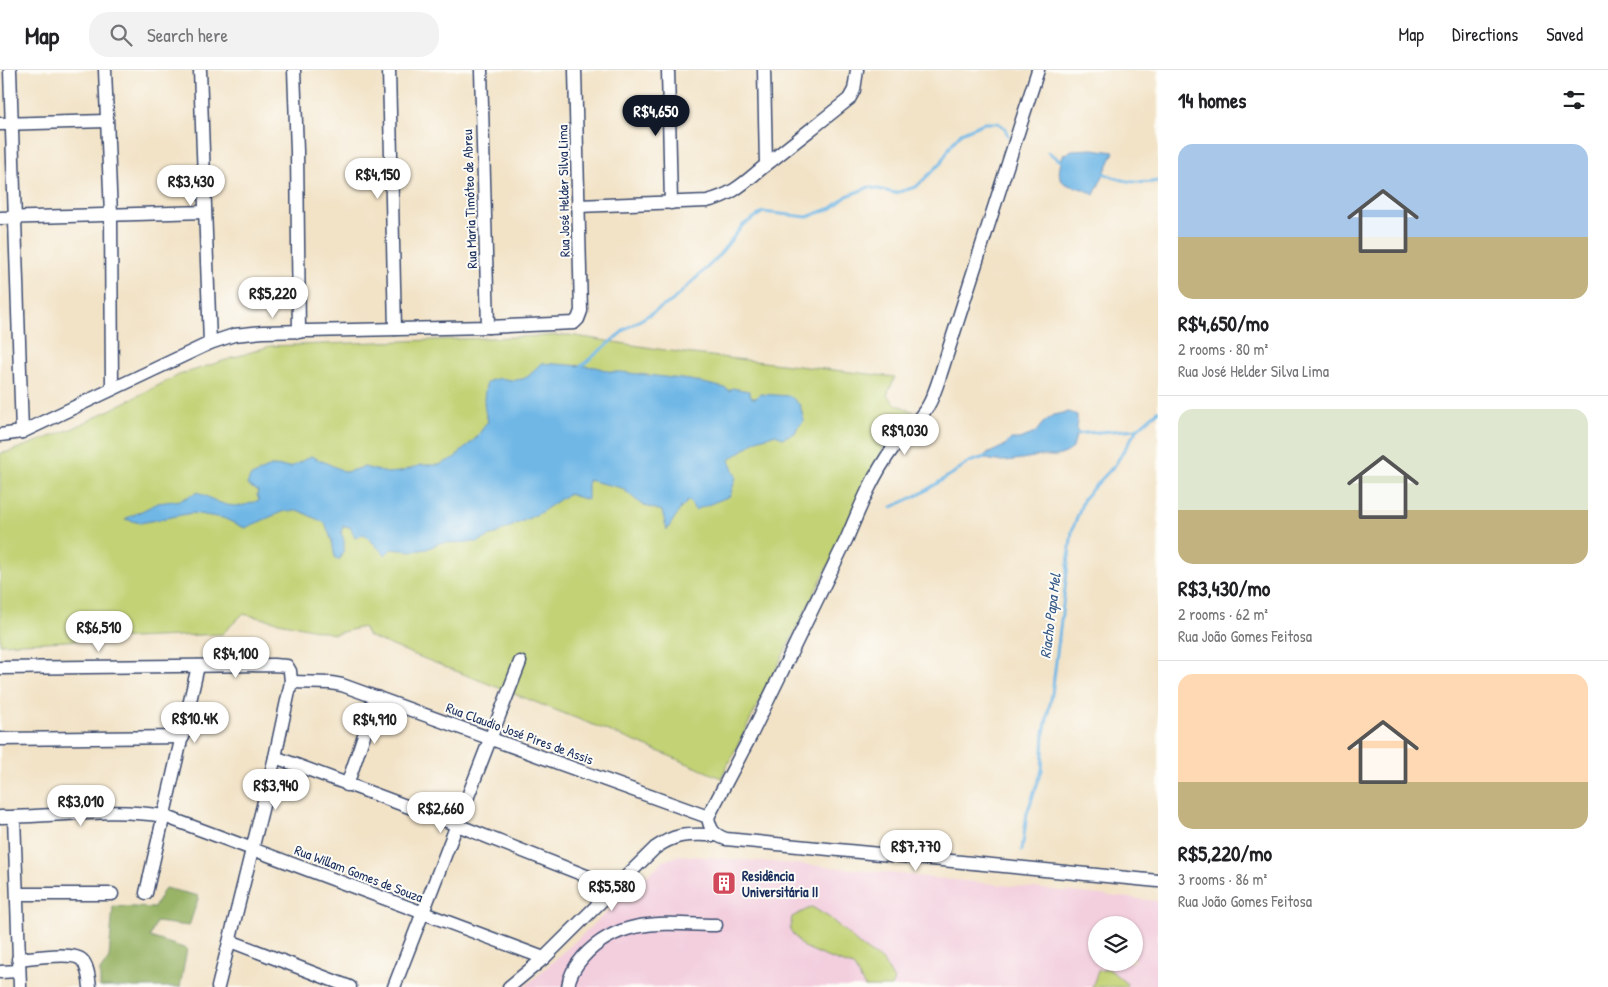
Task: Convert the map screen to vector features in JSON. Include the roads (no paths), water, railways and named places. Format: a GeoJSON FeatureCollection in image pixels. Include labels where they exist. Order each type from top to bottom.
{"type":"FeatureCollection","features":[{"type":"Feature","properties":{"kind":"street"},"geometry":{"type":"LineString","coordinates":[[10,70],[5,123],[14,217],[22,432]]}},
{"type":"Feature","properties":{"kind":"street"},"geometry":{"type":"LineString","coordinates":[[105,70],[111,214],[112,389]]}},
{"type":"Feature","properties":{"kind":"street"},"geometry":{"type":"LineString","coordinates":[[200,70],[210,343]]}},
{"type":"Feature","properties":{"kind":"street"},"geometry":{"type":"LineString","coordinates":[[294,70],[298,160],[300,332]]}},
{"type":"Feature","properties":{"kind":"street"},"geometry":{"type":"LineString","coordinates":[[389,70],[394,329]]}},
{"type":"Feature","properties":{"kind":"street","name":"Rua Maria Timóteo de Abreu"},"geometry":{"type":"LineString","coordinates":[[481,70],[488,327]]}},
{"type":"Feature","properties":{"kind":"street","name":"Rua José Helder Silva Lima"},"geometry":{"type":"LineString","coordinates":[[488,327],[574,323],[581,311],[575,70]]}},
{"type":"Feature","properties":{"kind":"street"},"geometry":{"type":"LineString","coordinates":[[668,70],[671,203]]}},
{"type":"Feature","properties":{"kind":"street"},"geometry":{"type":"LineString","coordinates":[[764,70],[766,164]]}},
{"type":"Feature","properties":{"kind":"street"},"geometry":{"type":"LineString","coordinates":[[578,206],[707,201],[724,197],[739,188],[766,164],[849,99],[854,90],[857,70]]}},
{"type":"Feature","properties":{"kind":"street"},"geometry":{"type":"LineString","coordinates":[[716,835],[710,827],[708,817],[755,728],[848,538],[860,505],[893,448],[918,421],[929,404],[942,370],[1038,70]]}},
{"type":"Feature","properties":{"kind":"street"},"geometry":{"type":"LineString","coordinates":[[5,123],[106,121]]}},
{"type":"Feature","properties":{"kind":"street"},"geometry":{"type":"LineString","coordinates":[[0,218],[205,212]]}},
{"type":"Feature","properties":{"kind":"street"},"geometry":{"type":"LineString","coordinates":[[0,436],[22,432],[210,343],[234,335],[263,332],[488,327]]}},
{"type":"Feature","properties":{"kind":"street"},"geometry":{"type":"LineString","coordinates":[[394,987],[520,662]]}},
{"type":"Feature","properties":{"kind":"street"},"geometry":{"type":"LineString","coordinates":[[0,668],[273,664],[287,666],[290,671],[291,682],[253,849],[218,987]]}},
{"type":"Feature","properties":{"kind":"street"},"geometry":{"type":"LineString","coordinates":[[146,893],[198,666]]}},
{"type":"Feature","properties":{"kind":"street","name":"Rua Claudio José Pires de Assis"},"geometry":{"type":"LineString","coordinates":[[291,682],[331,683],[377,697],[708,817]]}},
{"type":"Feature","properties":{"kind":"street"},"geometry":{"type":"LineString","coordinates":[[347,785],[377,697]]}},
{"type":"Feature","properties":{"kind":"street"},"geometry":{"type":"LineString","coordinates":[[0,739],[183,737]]}},
{"type":"Feature","properties":{"kind":"street"},"geometry":{"type":"LineString","coordinates":[[274,757],[457,825],[617,888]]}},
{"type":"Feature","properties":{"kind":"street","name":"Rua Willam Gomes de Souza"},"geometry":{"type":"LineString","coordinates":[[0,816],[106,812],[141,812],[164,816],[544,958]]}},
{"type":"Feature","properties":{"kind":"street"},"geometry":{"type":"LineString","coordinates":[[14,816],[20,987]]}},
{"type":"Feature","properties":{"kind":"street"},"geometry":{"type":"LineString","coordinates":[[509,987],[544,958],[617,888],[655,848],[680,835],[716,835],[726,840],[1158,882]]}},
{"type":"Feature","properties":{"kind":"street"},"geometry":{"type":"LineString","coordinates":[[18,894],[112,894]]}},
{"type":"Feature","properties":{"kind":"street"},"geometry":{"type":"LineString","coordinates":[[568,987],[576,965],[590,949],[611,935],[628,927],[650,924],[716,925]]}},
{"type":"Feature","properties":{"kind":"street"},"geometry":{"type":"LineString","coordinates":[[230,941],[350,987]]}},
{"type":"Feature","properties":{"kind":"street"},"geometry":{"type":"LineString","coordinates":[[0,972],[19,965],[73,955],[82,960],[86,967],[90,987]]}},
{"type":"Feature","properties":{"kind":"water"},"geometry":{"type":"Polygon","coordinates":[[[1093,149],[1114,152],[1094,195],[1066,184],[1060,176],[1063,155],[1072,150],[1093,149]]]}},
{"type":"Feature","properties":{"kind":"water"},"geometry":{"type":"Polygon","coordinates":[[[541,363],[596,367],[611,372],[690,380],[725,388],[730,391],[732,388],[749,391],[752,398],[756,398],[760,394],[790,396],[800,405],[804,421],[795,433],[782,438],[776,434],[757,440],[729,460],[736,477],[730,496],[695,510],[689,500],[681,508],[667,530],[662,511],[642,505],[622,488],[588,480],[588,500],[568,494],[540,513],[478,542],[439,543],[427,549],[413,551],[391,549],[385,555],[364,534],[355,538],[350,527],[343,526],[341,533],[344,547],[339,560],[335,558],[332,541],[325,523],[300,511],[284,511],[245,528],[223,518],[192,513],[140,523],[125,519],[158,503],[181,500],[198,492],[227,505],[242,506],[250,504],[259,500],[258,491],[247,485],[250,477],[271,466],[291,467],[311,456],[346,472],[364,467],[387,473],[400,472],[421,465],[439,465],[454,458],[476,438],[488,421],[484,402],[487,382],[498,379],[517,380],[525,378],[541,363]]]}},
{"type":"Feature","properties":{"kind":"water"},"geometry":{"type":"Polygon","coordinates":[[[1069,412],[1077,415],[1077,431],[1073,448],[1066,453],[1057,456],[1040,456],[1004,461],[985,458],[985,455],[1004,446],[1011,439],[1020,439],[1035,433],[1053,415],[1069,412]]]}},
{"type":"Feature","properties":{"kind":"waterway"},"geometry":{"type":"LineString","coordinates":[[579,368],[627,328],[672,301],[715,260],[743,225],[763,212],[807,217],[832,208],[847,196],[869,187],[895,193],[916,187],[941,163],[951,145],[961,133],[984,123],[998,123],[1005,128],[1008,136]]}},
{"type":"Feature","properties":{"kind":"waterway"},"geometry":{"type":"LineString","coordinates":[[1048,152],[1064,163]]}},
{"type":"Feature","properties":{"kind":"waterway"},"geometry":{"type":"LineString","coordinates":[[1101,172],[1129,181],[1143,183],[1158,181]]}},
{"type":"Feature","properties":{"kind":"waterway","name":"Riacho Papa Mel"},"geometry":{"type":"LineString","coordinates":[[1022,850],[1027,813],[1042,770],[1044,733],[1052,694],[1072,531],[1084,498],[1115,465],[1137,429],[1158,411]]}},
{"type":"Feature","properties":{"kind":"waterway"},"geometry":{"type":"LineString","coordinates":[[1074,434],[1137,429]]}},
{"type":"Feature","properties":{"kind":"waterway"},"geometry":{"type":"LineString","coordinates":[[892,507],[920,494],[969,462],[988,456]]}},
{"type":"Feature","properties":{"kind":"place","name":"Residência Universitária II"},"geometry":{"type":"Point","coordinates":[724,883]}}]}
